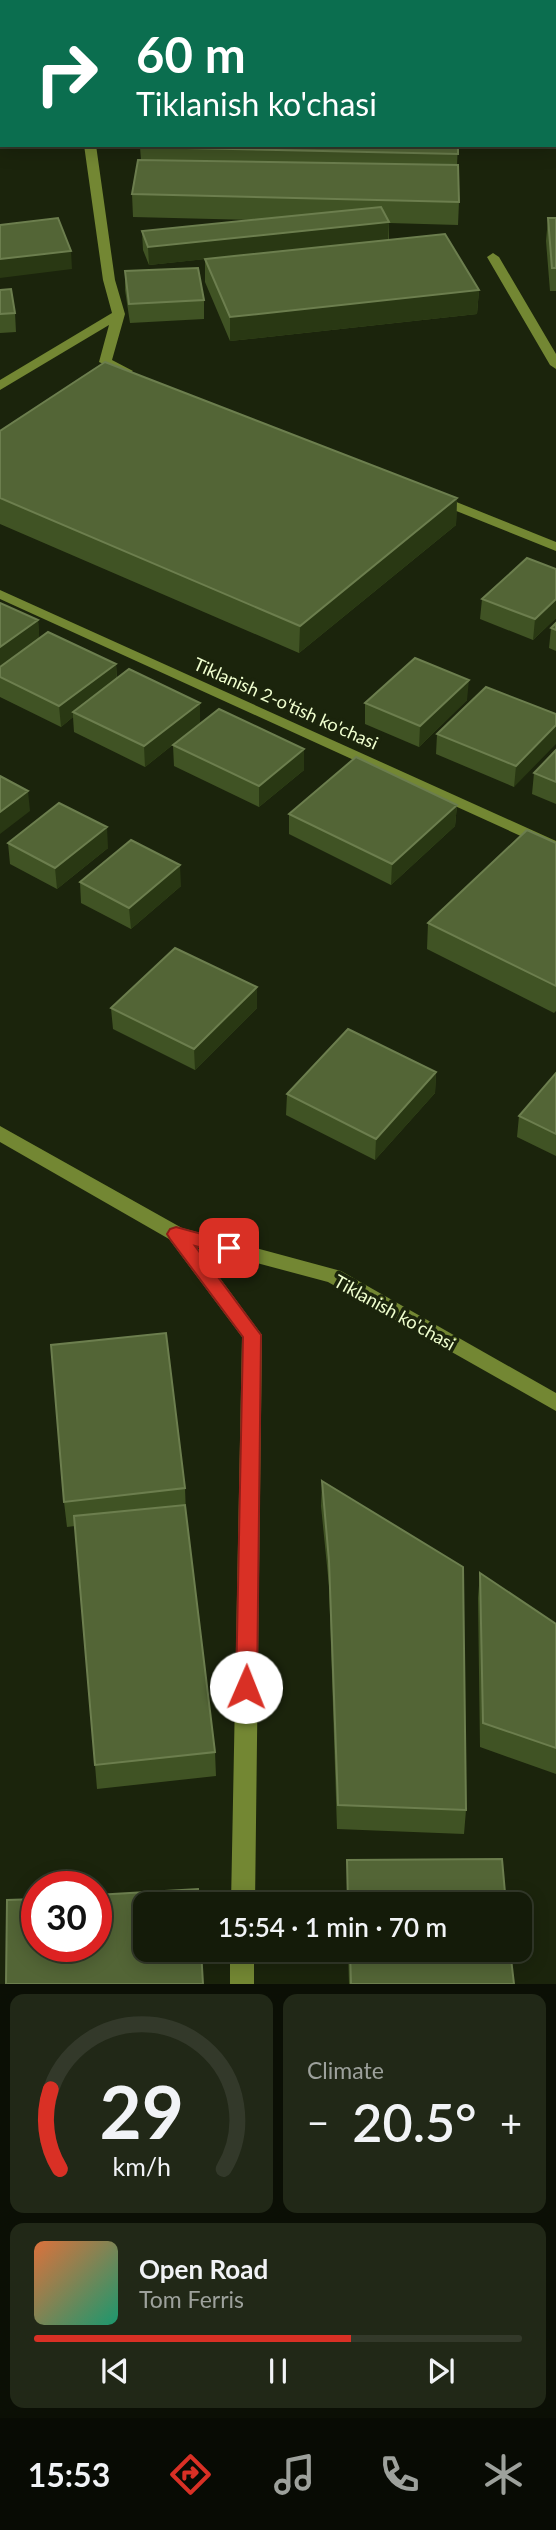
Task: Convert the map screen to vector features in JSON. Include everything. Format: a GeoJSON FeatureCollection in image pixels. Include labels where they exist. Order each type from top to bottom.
{"type":"FeatureCollection","features":[{"type":"Feature","properties":{"kind":"street"},"geometry":{"type":"LineString","coordinates":[[90,147],[109,280],[119,314],[105,362],[144,378]]}},
{"type":"Feature","properties":{"kind":"street"},"geometry":{"type":"LineString","coordinates":[[493,257],[556,365]]}},
{"type":"Feature","properties":{"kind":"street"},"geometry":{"type":"LineString","coordinates":[[0,386],[119,314]]}},
{"type":"Feature","properties":{"kind":"street"},"geometry":{"type":"LineString","coordinates":[[414,489],[556,547]]}},
{"type":"Feature","properties":{"kind":"street","name":"Tiklanish 2-o'tish ko'chasi"},"geometry":{"type":"LineString","coordinates":[[0,594],[556,847]]}},
{"type":"Feature","properties":{"kind":"street","name":"Tiklanish ko'chasi"},"geometry":{"type":"LineString","coordinates":[[0,1133],[176,1234],[334,1276],[556,1403]]}},
{"type":"Feature","properties":{"kind":"street"},"geometry":{"type":"LineString","coordinates":[[176,1234],[252,1335],[243,1892]]}},
{"type":"Feature","properties":{"kind":"street"},"geometry":{"type":"LineString","coordinates":[[242,1962],[242,1984]]}},
{"type":"Feature","properties":{"kind":"building"},"geometry":{"type":"Polygon","coordinates":[[[140,147],[458,147],[458,154],[140,147]]]}},
{"type":"Feature","properties":{"kind":"building"},"geometry":{"type":"Polygon","coordinates":[[[138,160],[458,165],[459,202],[132,194],[138,160]]]}},
{"type":"Feature","properties":{"kind":"building"},"geometry":{"type":"Polygon","coordinates":[[[381,207],[389,222],[148,247],[142,231],[381,207]]]}},
{"type":"Feature","properties":{"kind":"building"},"geometry":{"type":"Polygon","coordinates":[[[58,218],[71,251],[0,259],[0,225],[58,218]]]}},
{"type":"Feature","properties":{"kind":"building"},"geometry":{"type":"Polygon","coordinates":[[[548,218],[556,218],[556,268],[552,268],[548,218]]]}},
{"type":"Feature","properties":{"kind":"building"},"geometry":{"type":"Polygon","coordinates":[[[445,234],[479,290],[230,317],[205,259],[445,234]]]}},
{"type":"Feature","properties":{"kind":"building"},"geometry":{"type":"Polygon","coordinates":[[[198,268],[204,300],[129,304],[125,271],[198,268]]]}},
{"type":"Feature","properties":{"kind":"building"},"geometry":{"type":"Polygon","coordinates":[[[11,289],[15,313],[0,314],[0,290],[11,289]]]}},
{"type":"Feature","properties":{"kind":"building"},"geometry":{"type":"Polygon","coordinates":[[[105,362],[457,498],[300,626],[0,498],[0,431],[105,362]]]}},
{"type":"Feature","properties":{"kind":"building"},"geometry":{"type":"Polygon","coordinates":[[[527,558],[556,569],[556,599],[535,619],[482,599],[527,558]]]}},
{"type":"Feature","properties":{"kind":"building"},"geometry":{"type":"Polygon","coordinates":[[[0,603],[38,620],[0,647],[0,603]]]}},
{"type":"Feature","properties":{"kind":"building"},"geometry":{"type":"Polygon","coordinates":[[[48,632],[116,664],[59,706],[0,677],[0,667],[48,632]]]}},
{"type":"Feature","properties":{"kind":"building"},"geometry":{"type":"Polygon","coordinates":[[[415,658],[469,680],[420,726],[365,703],[415,658]]]}},
{"type":"Feature","properties":{"kind":"building"},"geometry":{"type":"Polygon","coordinates":[[[129,669],[200,703],[144,746],[73,712],[129,669]]]}},
{"type":"Feature","properties":{"kind":"building"},"geometry":{"type":"Polygon","coordinates":[[[486,687],[556,714],[556,725],[516,766],[437,734],[486,687]]]}},
{"type":"Feature","properties":{"kind":"building"},"geometry":{"type":"Polygon","coordinates":[[[219,709],[304,749],[259,786],[173,745],[219,709]]]}},
{"type":"Feature","properties":{"kind":"building"},"geometry":{"type":"Polygon","coordinates":[[[556,750],[556,782],[534,773],[556,750]]]}},
{"type":"Feature","properties":{"kind":"building"},"geometry":{"type":"Polygon","coordinates":[[[356,757],[457,805],[392,864],[289,814],[356,757]]]}},
{"type":"Feature","properties":{"kind":"building"},"geometry":{"type":"Polygon","coordinates":[[[0,776],[28,791],[0,812],[0,776]]]}},
{"type":"Feature","properties":{"kind":"building"},"geometry":{"type":"Polygon","coordinates":[[[59,803],[107,827],[55,868],[8,843],[59,803]]]}},
{"type":"Feature","properties":{"kind":"building"},"geometry":{"type":"Polygon","coordinates":[[[527,830],[556,843],[556,986],[428,923],[527,830]]]}},
{"type":"Feature","properties":{"kind":"building"},"geometry":{"type":"Polygon","coordinates":[[[131,840],[180,865],[129,908],[80,882],[131,840]]]}},
{"type":"Feature","properties":{"kind":"building"},"geometry":{"type":"Polygon","coordinates":[[[175,948],[257,987],[194,1049],[111,1008],[175,948]]]}},
{"type":"Feature","properties":{"kind":"building"},"geometry":{"type":"Polygon","coordinates":[[[348,1029],[436,1072],[376,1139],[287,1094],[348,1029]]]}},
{"type":"Feature","properties":{"kind":"building"},"geometry":{"type":"Polygon","coordinates":[[[556,1073],[556,1134],[519,1116],[556,1073]]]}},
{"type":"Feature","properties":{"kind":"building"},"geometry":{"type":"Polygon","coordinates":[[[166,1333],[185,1488],[64,1502],[51,1345],[166,1333]]]}},
{"type":"Feature","properties":{"kind":"building"},"geometry":{"type":"Polygon","coordinates":[[[322,1481],[463,1567],[466,1810],[338,1805],[329,1561],[322,1481]]]}},
{"type":"Feature","properties":{"kind":"building"},"geometry":{"type":"Polygon","coordinates":[[[185,1505],[215,1752],[95,1765],[74,1516],[185,1505]]]}},
{"type":"Feature","properties":{"kind":"building"},"geometry":{"type":"Polygon","coordinates":[[[480,1573],[556,1624],[556,1748],[483,1723],[480,1573]]]}},
{"type":"Feature","properties":{"kind":"building"},"geometry":{"type":"Polygon","coordinates":[[[502,1859],[505,1892],[348,1892],[347,1860],[502,1859]]]}},
{"type":"Feature","properties":{"kind":"building"},"geometry":{"type":"Polygon","coordinates":[[[198,1889],[198,1892],[147,1892],[198,1889]]]}},
{"type":"Feature","properties":{"kind":"building"},"geometry":{"type":"Polygon","coordinates":[[[133,1893],[133,1962],[202,1962],[203,1984],[6,1984],[7,1900],[21,1900],[21,1962],[112,1962],[112,1894],[133,1893]]]}},
{"type":"Feature","properties":{"kind":"building"},"geometry":{"type":"Polygon","coordinates":[[[350,1962],[511,1962],[514,1984],[351,1984],[350,1962]]]}},
{"type":"Feature","properties":{"kind":"route"},"geometry":{"type":"LineString","coordinates":[[229,1248],[176,1234],[252,1335],[246,1687]]}}]}
